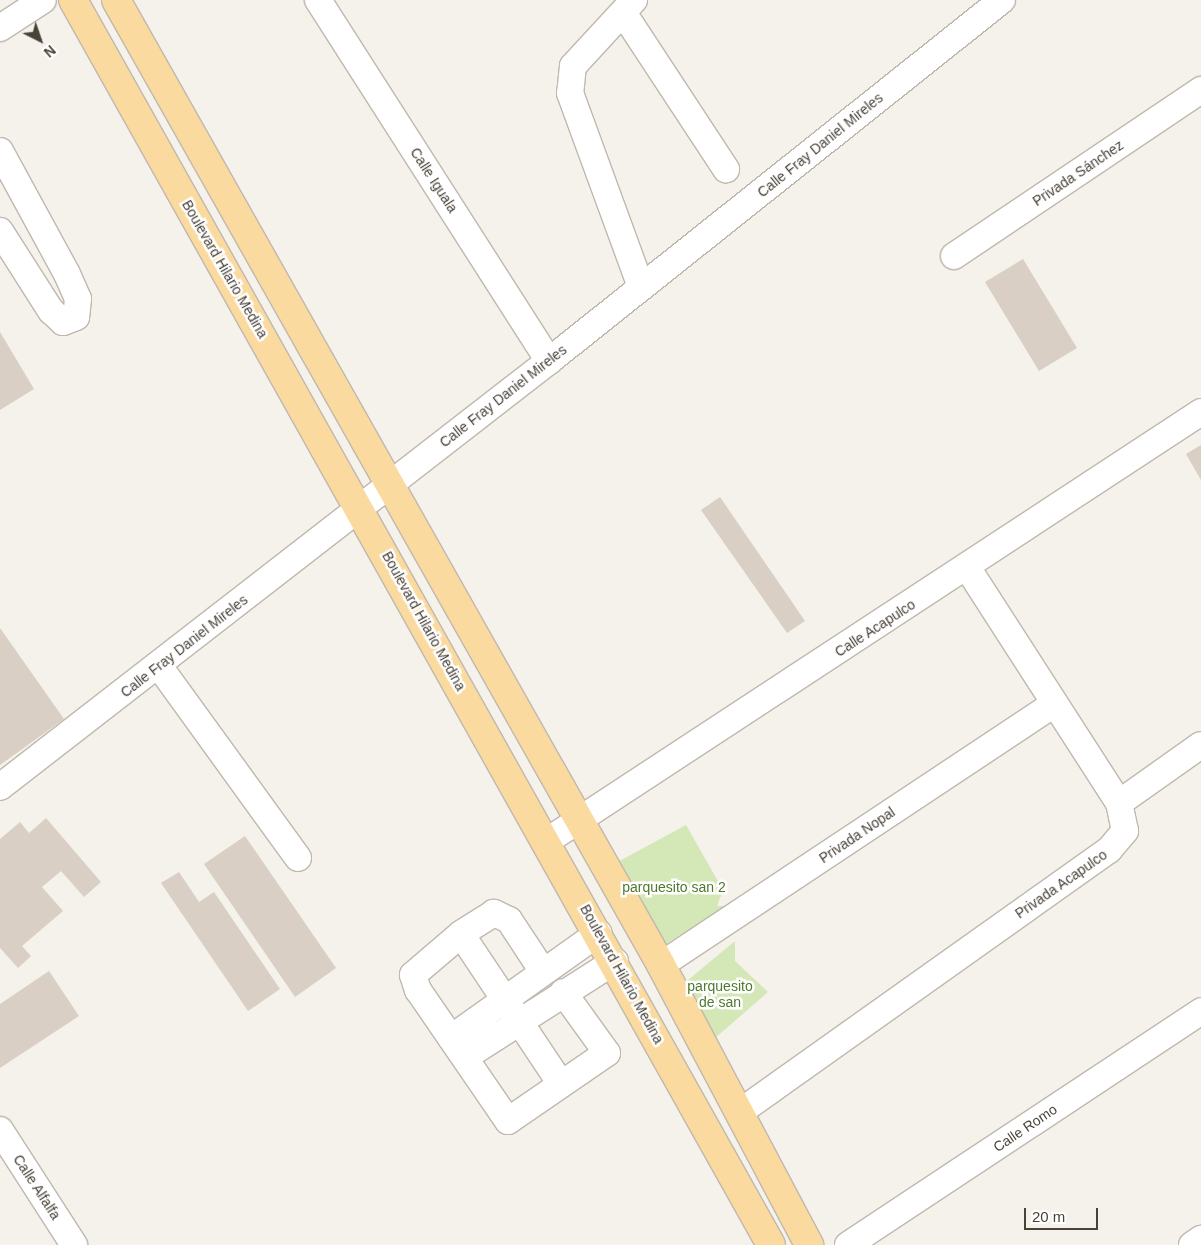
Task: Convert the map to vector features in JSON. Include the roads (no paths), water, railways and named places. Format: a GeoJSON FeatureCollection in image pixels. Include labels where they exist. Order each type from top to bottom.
{"type":"FeatureCollection","features":[{"type":"Feature","properties":{"kind":"main road","name":"Boulevard Hilario Medina"},"geometry":{"type":"LineString","coordinates":[[72,0],[615,961],[771,1245]]}},
{"type":"Feature","properties":{"kind":"main road"},"geometry":{"type":"LineString","coordinates":[[116,0],[578,823],[661,965],[809,1245]]}},
{"type":"Feature","properties":{"kind":"street"},"geometry":{"type":"LineString","coordinates":[[0,28],[42,0]]}},
{"type":"Feature","properties":{"kind":"street","name":"Calle Iguala"},"geometry":{"type":"LineString","coordinates":[[318,0],[549,361]]}},
{"type":"Feature","properties":{"kind":"street","name":"Calle Fray Daniel Mireles"},"geometry":{"type":"LineString","coordinates":[[0,787],[159,666],[388,485],[549,361],[1002,0]]}},
{"type":"Feature","properties":{"kind":"street"},"geometry":{"type":"LineString","coordinates":[[641,287],[570,92],[573,66],[629,7],[726,169]]}},
{"type":"Feature","properties":{"kind":"street","name":"Privada Sánchez"},"geometry":{"type":"LineString","coordinates":[[954,256],[1201,90]]}},
{"type":"Feature","properties":{"kind":"street"},"geometry":{"type":"LineString","coordinates":[[0,151],[67,274],[78,299],[76,317],[63,322],[51,311],[0,232]]}},
{"type":"Feature","properties":{"kind":"street","name":"Calle Acapulco"},"geometry":{"type":"LineString","coordinates":[[547,841],[578,823],[1201,412]]}},
{"type":"Feature","properties":{"kind":"street","name":"Privada Acapulco"},"geometry":{"type":"LineString","coordinates":[[740,1112],[1110,850],[1125,831],[1119,803],[967,567]]}},
{"type":"Feature","properties":{"kind":"street"},"geometry":{"type":"LineString","coordinates":[[159,666],[298,858]]}},
{"type":"Feature","properties":{"kind":"street","name":"Privada Nopal"},"geometry":{"type":"LineString","coordinates":[[661,965],[1054,704]]}},
{"type":"Feature","properties":{"kind":"street"},"geometry":{"type":"LineString","coordinates":[[1119,803],[1201,745]]}},
{"type":"Feature","properties":{"kind":"street"},"geometry":{"type":"LineString","coordinates":[[542,970],[502,914],[487,914],[413,975],[418,990],[508,1121],[607,1053],[563,992]]}},
{"type":"Feature","properties":{"kind":"street"},"geometry":{"type":"LineString","coordinates":[[458,1048],[504,998],[542,970],[599,933]]}},
{"type":"Feature","properties":{"kind":"street"},"geometry":{"type":"LineString","coordinates":[[461,934],[561,1084]]}},
{"type":"Feature","properties":{"kind":"street"},"geometry":{"type":"LineString","coordinates":[[458,1048],[519,1022],[563,992],[615,961]]}},
{"type":"Feature","properties":{"kind":"street","name":"Calle Romo"},"geometry":{"type":"LineString","coordinates":[[848,1245],[1201,1011]]}},
{"type":"Feature","properties":{"kind":"street","name":"Calle Alfalfa"},"geometry":{"type":"LineString","coordinates":[[0,1130],[74,1245]]}},
{"type":"Feature","properties":{"kind":"street"},"geometry":{"type":"LineString","coordinates":[[1192,1245],[1201,1239]]}},
{"type":"Feature","properties":{"kind":"park label","name":"parquesito san 2"},"geometry":{"type":"Point","coordinates":[674,887]}},
{"type":"Feature","properties":{"kind":"park label","name":"parquesito de san"},"geometry":{"type":"Point","coordinates":[720,994]}}]}
